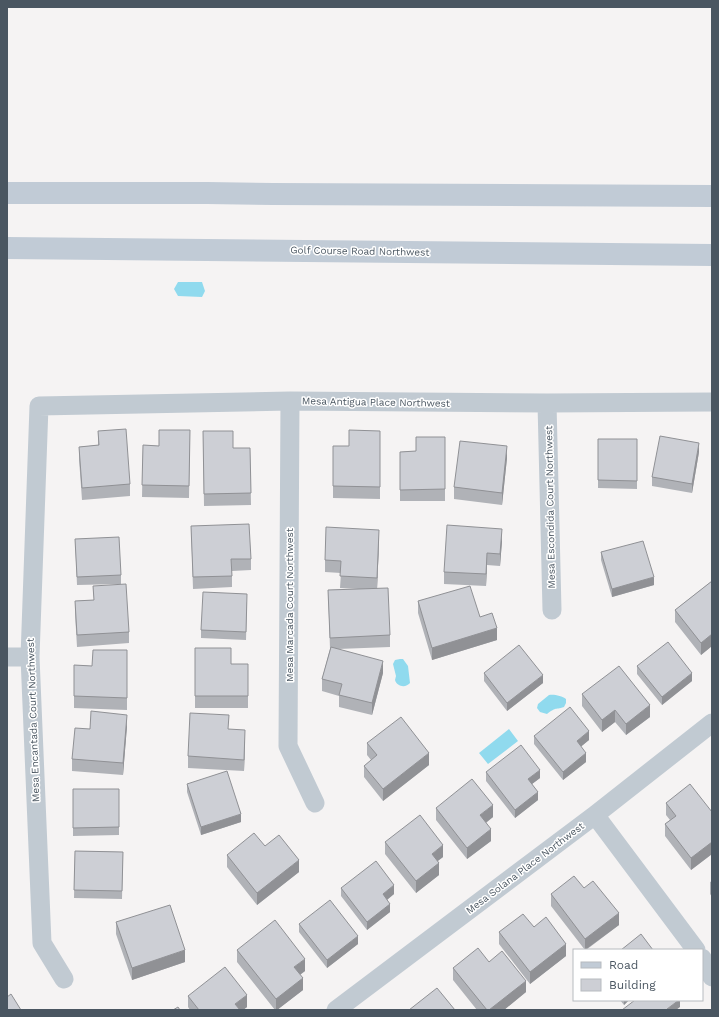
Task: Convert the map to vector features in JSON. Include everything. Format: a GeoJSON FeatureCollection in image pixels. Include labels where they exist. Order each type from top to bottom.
{"type":"FeatureCollection","features":[{"type":"Feature","properties":{"kind":"main road"},"geometry":{"type":"LineString","coordinates":[[7,193],[712,196]]}},
{"type":"Feature","properties":{"kind":"main road","name":"Golf Course Road Northwest"},"geometry":{"type":"LineString","coordinates":[[7,248],[712,255]]}},
{"type":"Feature","properties":{"kind":"street","name":"Mesa Antigua Place Northwest"},"geometry":{"type":"LineString","coordinates":[[39,406],[290,401],[547,404],[712,402]]}},
{"type":"Feature","properties":{"kind":"street","name":"Mesa Marcada Court Northwest"},"geometry":{"type":"LineString","coordinates":[[290,401],[288,746],[315,802]]}},
{"type":"Feature","properties":{"kind":"street","name":"Mesa Escondida Court Northwest"},"geometry":{"type":"LineString","coordinates":[[547,404],[552,610]]}},
{"type":"Feature","properties":{"kind":"street","name":"Mesa Encantada Court Northwest"},"geometry":{"type":"LineString","coordinates":[[39,406],[30,656],[42,943],[64,979]]}},
{"type":"Feature","properties":{"kind":"street"},"geometry":{"type":"LineString","coordinates":[[7,657],[30,656]]}},
{"type":"Feature","properties":{"kind":"street","name":"Mesa Solana Place Northwest"},"geometry":{"type":"LineString","coordinates":[[336,1010],[595,815],[712,723]]}},
{"type":"Feature","properties":{"kind":"street"},"geometry":{"type":"LineString","coordinates":[[595,815],[695,949]]}},
{"type":"Feature","properties":{"kind":"street"},"geometry":{"type":"LineString","coordinates":[[703,960],[712,977]]}},
{"type":"Feature","properties":{"kind":"water"},"geometry":{"type":"Polygon","coordinates":[[[178,282],[202,282],[205,291],[202,297],[178,296],[174,289],[178,282]]]}},
{"type":"Feature","properties":{"kind":"water"},"geometry":{"type":"Polygon","coordinates":[[[403,659],[408,666],[410,683],[404,686],[398,684],[395,680],[396,676],[393,664],[395,660],[403,659]]]}},
{"type":"Feature","properties":{"kind":"water"},"geometry":{"type":"Polygon","coordinates":[[[549,695],[566,699],[564,707],[547,714],[540,712],[537,708],[538,704],[549,695]]]}},
{"type":"Feature","properties":{"kind":"water"},"geometry":{"type":"Polygon","coordinates":[[[509,729],[518,741],[488,764],[479,753],[509,729]]]}},
{"type":"Feature","properties":{"kind":"building"},"geometry":{"type":"Polygon","coordinates":[[[126,429],[130,484],[82,488],[79,447],[99,445],[98,431],[126,429]]]}},
{"type":"Feature","properties":{"kind":"building"},"geometry":{"type":"Polygon","coordinates":[[[159,430],[190,430],[189,486],[142,485],[143,445],[159,446],[159,430]]]}},
{"type":"Feature","properties":{"kind":"building"},"geometry":{"type":"Polygon","coordinates":[[[349,430],[380,431],[380,487],[333,486],[333,446],[349,446],[349,430]]]}},
{"type":"Feature","properties":{"kind":"building"},"geometry":{"type":"Polygon","coordinates":[[[203,431],[233,431],[233,448],[250,448],[251,493],[204,494],[203,431]]]}},
{"type":"Feature","properties":{"kind":"building"},"geometry":{"type":"Polygon","coordinates":[[[660,436],[699,443],[692,484],[652,477],[660,436]]]}},
{"type":"Feature","properties":{"kind":"building"},"geometry":{"type":"Polygon","coordinates":[[[416,437],[445,437],[445,489],[400,490],[400,452],[416,451],[416,437]]]}},
{"type":"Feature","properties":{"kind":"building"},"geometry":{"type":"Polygon","coordinates":[[[598,439],[637,439],[637,481],[598,480],[598,439]]]}},
{"type":"Feature","properties":{"kind":"building"},"geometry":{"type":"Polygon","coordinates":[[[460,441],[507,446],[502,493],[454,487],[460,441]]]}},
{"type":"Feature","properties":{"kind":"building"},"geometry":{"type":"Polygon","coordinates":[[[249,524],[251,559],[231,559],[232,576],[193,577],[191,526],[249,524]]]}},
{"type":"Feature","properties":{"kind":"building"},"geometry":{"type":"Polygon","coordinates":[[[447,525],[502,529],[500,554],[487,553],[486,574],[444,572],[447,525]]]}},
{"type":"Feature","properties":{"kind":"building"},"geometry":{"type":"Polygon","coordinates":[[[326,527],[379,530],[377,578],[340,576],[341,561],[325,560],[326,527]]]}},
{"type":"Feature","properties":{"kind":"building"},"geometry":{"type":"Polygon","coordinates":[[[119,537],[121,575],[77,577],[75,539],[119,537]]]}},
{"type":"Feature","properties":{"kind":"building"},"geometry":{"type":"Polygon","coordinates":[[[643,541],[654,577],[612,589],[601,552],[643,541]]]}},
{"type":"Feature","properties":{"kind":"building"},"geometry":{"type":"Polygon","coordinates":[[[712,581],[712,634],[701,643],[675,610],[712,581]]]}},
{"type":"Feature","properties":{"kind":"building"},"geometry":{"type":"Polygon","coordinates":[[[126,584],[129,632],[77,635],[75,601],[94,600],[93,586],[126,584]]]}},
{"type":"Feature","properties":{"kind":"building"},"geometry":{"type":"Polygon","coordinates":[[[470,586],[480,617],[492,613],[497,628],[432,648],[418,601],[470,586]]]}},
{"type":"Feature","properties":{"kind":"building"},"geometry":{"type":"Polygon","coordinates":[[[388,588],[390,635],[330,638],[328,590],[388,588]]]}},
{"type":"Feature","properties":{"kind":"building"},"geometry":{"type":"Polygon","coordinates":[[[203,592],[247,594],[246,632],[201,630],[203,592]]]}},
{"type":"Feature","properties":{"kind":"building"},"geometry":{"type":"Polygon","coordinates":[[[668,642],[692,673],[662,697],[637,666],[668,642]]]}},
{"type":"Feature","properties":{"kind":"building"},"geometry":{"type":"Polygon","coordinates":[[[519,645],[543,675],[507,703],[484,673],[519,645]]]}},
{"type":"Feature","properties":{"kind":"building"},"geometry":{"type":"Polygon","coordinates":[[[331,647],[383,661],[372,703],[339,695],[342,684],[322,679],[331,647]]]}},
{"type":"Feature","properties":{"kind":"building"},"geometry":{"type":"Polygon","coordinates":[[[195,648],[231,648],[231,664],[248,664],[248,696],[195,696],[195,648]]]}},
{"type":"Feature","properties":{"kind":"building"},"geometry":{"type":"Polygon","coordinates":[[[93,650],[127,650],[127,698],[74,696],[74,665],[92,666],[93,650]]]}},
{"type":"Feature","properties":{"kind":"building"},"geometry":{"type":"Polygon","coordinates":[[[619,666],[650,705],[626,724],[615,710],[602,720],[582,694],[619,666]]]}},
{"type":"Feature","properties":{"kind":"building"},"geometry":{"type":"Polygon","coordinates":[[[570,707],[589,731],[577,741],[586,753],[563,772],[534,736],[570,707]]]}},
{"type":"Feature","properties":{"kind":"building"},"geometry":{"type":"Polygon","coordinates":[[[91,711],[127,715],[123,763],[72,759],[75,728],[90,729],[91,711]]]}},
{"type":"Feature","properties":{"kind":"building"},"geometry":{"type":"Polygon","coordinates":[[[190,713],[229,715],[228,729],[245,730],[244,760],[188,756],[190,713]]]}},
{"type":"Feature","properties":{"kind":"building"},"geometry":{"type":"Polygon","coordinates":[[[401,717],[429,753],[383,789],[364,766],[377,755],[367,743],[401,717]]]}},
{"type":"Feature","properties":{"kind":"building"},"geometry":{"type":"Polygon","coordinates":[[[521,745],[540,770],[528,779],[538,792],[515,810],[486,772],[521,745]]]}},
{"type":"Feature","properties":{"kind":"building"},"geometry":{"type":"Polygon","coordinates":[[[227,771],[241,814],[201,827],[187,784],[227,771]]]}},
{"type":"Feature","properties":{"kind":"building"},"geometry":{"type":"Polygon","coordinates":[[[472,779],[493,805],[480,815],[491,829],[467,848],[436,808],[472,779]]]}},
{"type":"Feature","properties":{"kind":"building"},"geometry":{"type":"Polygon","coordinates":[[[690,784],[712,812],[712,842],[691,858],[665,824],[676,816],[666,803],[690,784]]]}},
{"type":"Feature","properties":{"kind":"building"},"geometry":{"type":"Polygon","coordinates":[[[73,789],[119,789],[119,827],[73,828],[73,789]]]}},
{"type":"Feature","properties":{"kind":"building"},"geometry":{"type":"Polygon","coordinates":[[[420,815],[443,845],[432,854],[439,863],[416,881],[385,842],[420,815]]]}},
{"type":"Feature","properties":{"kind":"building"},"geometry":{"type":"Polygon","coordinates":[[[254,833],[265,846],[279,835],[299,860],[257,893],[227,855],[254,833]]]}},
{"type":"Feature","properties":{"kind":"building"},"geometry":{"type":"Polygon","coordinates":[[[75,851],[123,852],[122,891],[74,890],[75,851]]]}},
{"type":"Feature","properties":{"kind":"building"},"geometry":{"type":"Polygon","coordinates":[[[376,861],[394,885],[383,894],[390,904],[367,922],[341,888],[376,861]]]}},
{"type":"Feature","properties":{"kind":"building"},"geometry":{"type":"Polygon","coordinates":[[[574,876],[584,888],[593,881],[619,913],[585,939],[551,894],[574,876]]]}},
{"type":"Feature","properties":{"kind":"building"},"geometry":{"type":"Polygon","coordinates":[[[330,900],[358,936],[327,960],[299,924],[330,900]]]}},
{"type":"Feature","properties":{"kind":"building"},"geometry":{"type":"Polygon","coordinates":[[[170,905],[185,950],[132,968],[116,922],[170,905]]]}},
{"type":"Feature","properties":{"kind":"building"},"geometry":{"type":"Polygon","coordinates":[[[523,914],[534,927],[546,917],[566,944],[530,972],[499,932],[523,914]]]}},
{"type":"Feature","properties":{"kind":"building"},"geometry":{"type":"Polygon","coordinates":[[[275,920],[305,959],[294,967],[303,978],[276,999],[237,950],[275,920]]]}},
{"type":"Feature","properties":{"kind":"building"},"geometry":{"type":"Polygon","coordinates":[[[641,934],[652,949],[622,949],[641,934]]]}},
{"type":"Feature","properties":{"kind":"building"},"geometry":{"type":"Polygon","coordinates":[[[478,948],[489,962],[502,951],[526,981],[489,1010],[487,1010],[453,968],[478,948]]]}},
{"type":"Feature","properties":{"kind":"building"},"geometry":{"type":"Polygon","coordinates":[[[225,967],[247,995],[235,1004],[240,1010],[199,1010],[188,996],[225,967]]]}},
{"type":"Feature","properties":{"kind":"building"},"geometry":{"type":"Polygon","coordinates":[[[437,988],[455,1010],[409,1010],[437,988]]]}},
{"type":"Feature","properties":{"kind":"building"},"geometry":{"type":"Polygon","coordinates":[[[11,994],[21,1010],[7,1010],[7,997],[11,994]]]}},
{"type":"Feature","properties":{"kind":"building"},"geometry":{"type":"Polygon","coordinates":[[[634,1001],[678,1001],[667,1010],[622,1010],[634,1001]]]}},
{"type":"Feature","properties":{"kind":"building"},"geometry":{"type":"Polygon","coordinates":[[[178,1007],[180,1010],[173,1010],[178,1007]]]}}]}
